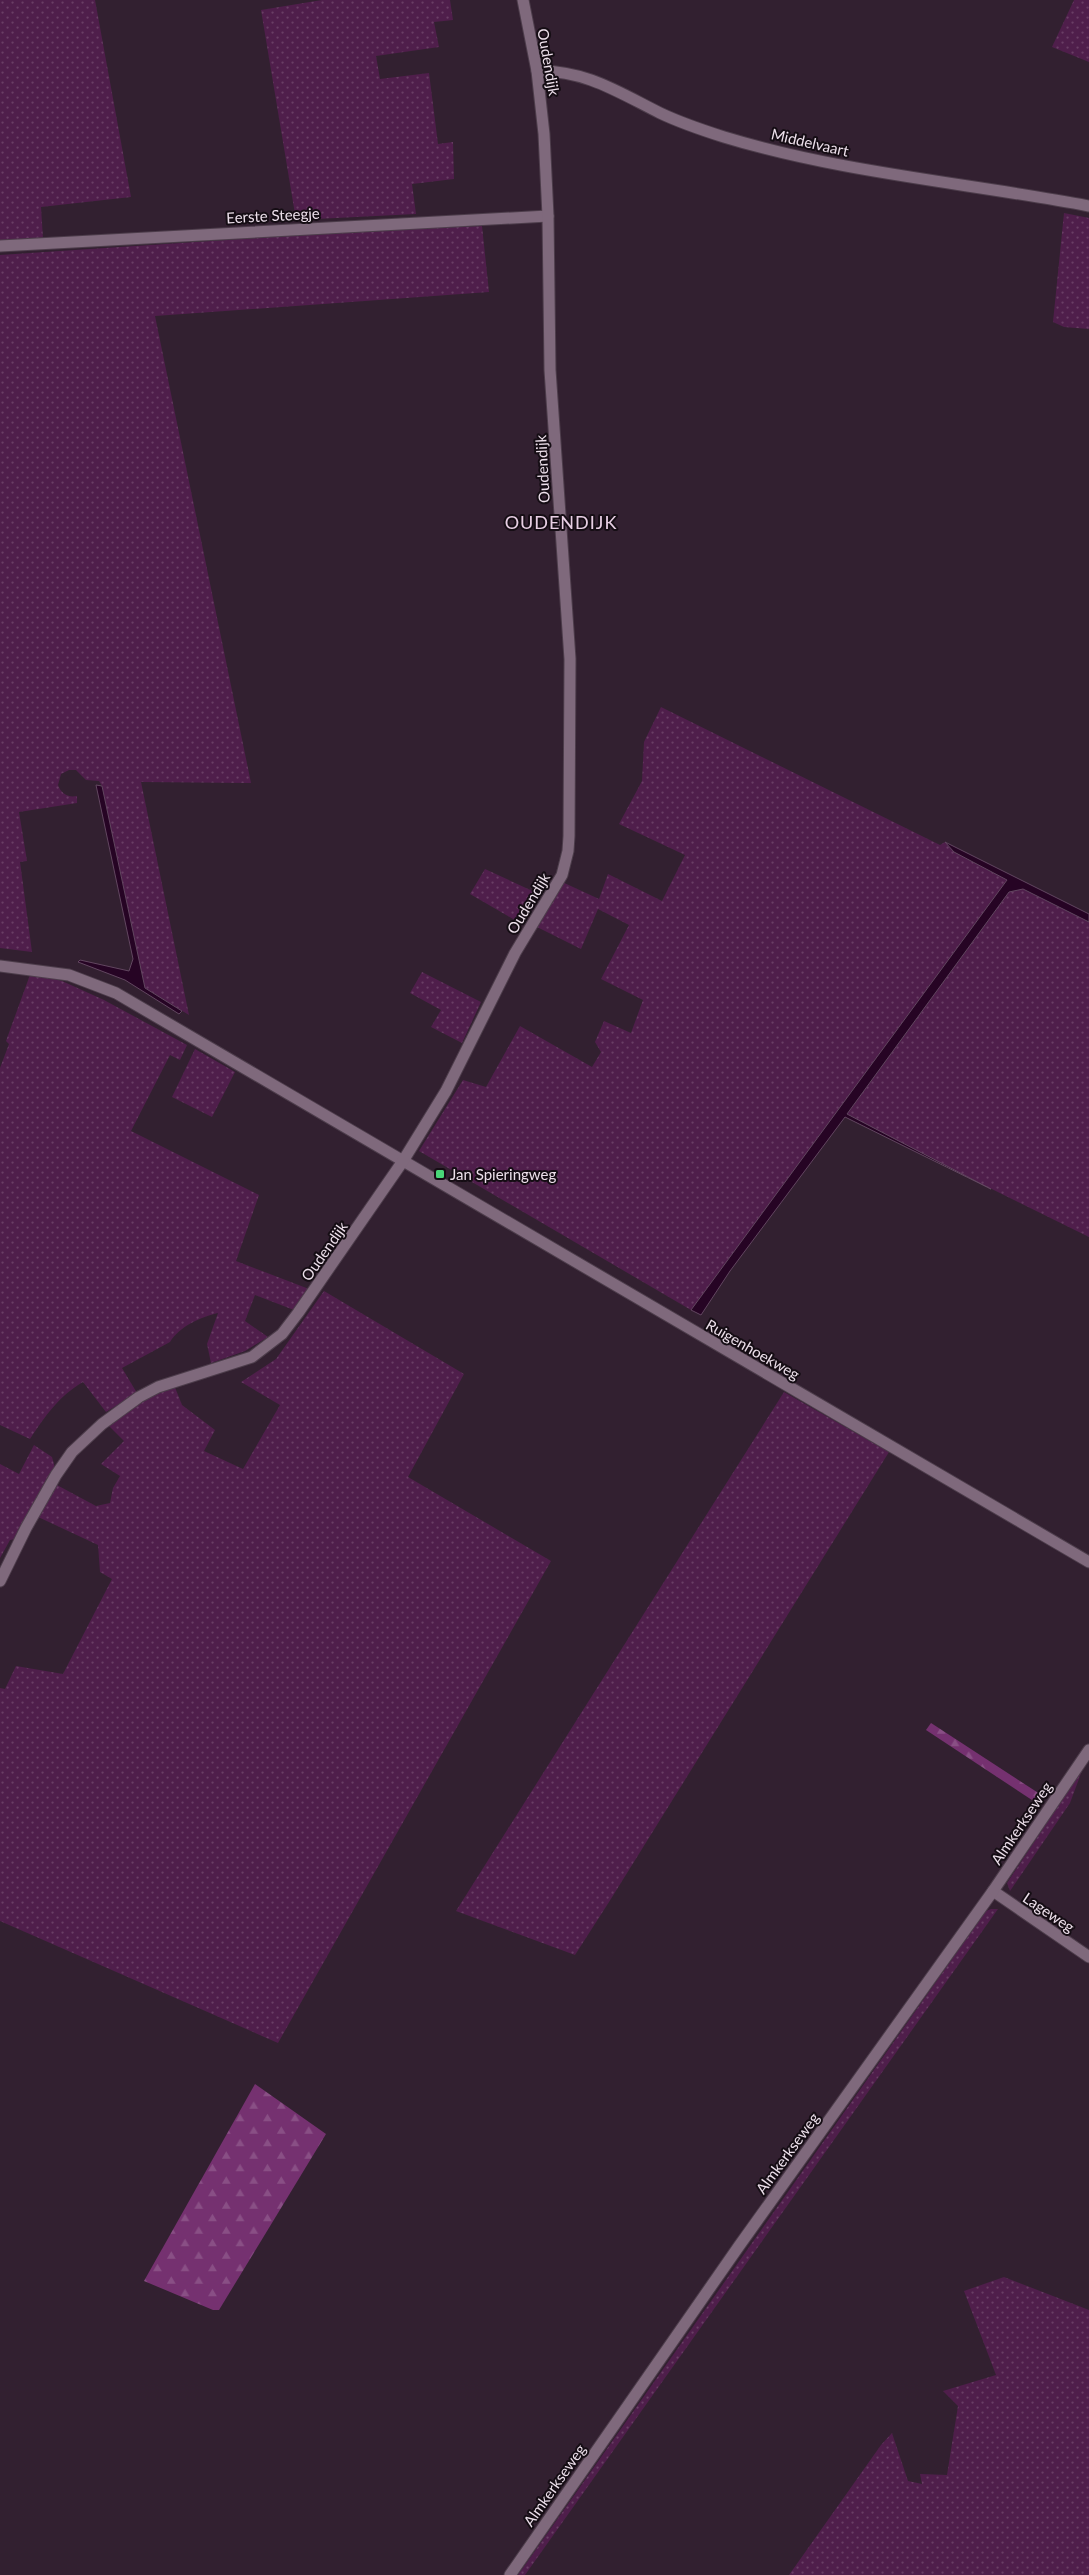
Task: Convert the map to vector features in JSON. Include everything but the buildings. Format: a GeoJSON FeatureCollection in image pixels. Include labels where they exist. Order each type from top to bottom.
{"type":"FeatureCollection","features":[{"type":"Feature","properties":{"kind":"street","name":"Oudendijk"},"geometry":{"type":"LineString","coordinates":[[0,1581],[26,1528],[72,1452],[102,1424],[139,1397],[178,1379],[252,1357],[269,1347],[298,1313],[403,1161],[446,1091],[515,953],[562,875],[568,851],[570,659],[550,370],[548,216],[544,134],[537,71],[522,0]]}},
{"type":"Feature","properties":{"kind":"street","name":"Middelvaart"},"geometry":{"type":"LineString","coordinates":[[537,71],[561,70],[590,78],[680,122],[734,140],[834,164],[1089,206]]}},
{"type":"Feature","properties":{"kind":"street","name":"Eerste Steegje"},"geometry":{"type":"LineString","coordinates":[[0,246],[548,216]]}},
{"type":"Feature","properties":{"kind":"street"},"geometry":{"type":"LineString","coordinates":[[0,966],[69,975],[116,993],[403,1161]]}},
{"type":"Feature","properties":{"kind":"street","name":"Ruigenhoekweg"},"geometry":{"type":"LineString","coordinates":[[403,1161],[1089,1562]]}},
{"type":"Feature","properties":{"kind":"street","name":"Almkerkseweg"},"geometry":{"type":"LineString","coordinates":[[510,2575],[739,2246],[993,1890],[1089,1750]]}},
{"type":"Feature","properties":{"kind":"street","name":"Lageweg"},"geometry":{"type":"LineString","coordinates":[[993,1890],[1089,1957]]}},
{"type":"Feature","properties":{"kind":"shaded area"},"geometry":{"type":"Polygon","coordinates":[[[0,0],[95,0],[131,197],[41,207],[43,239],[0,241],[0,0]]]}},
{"type":"Feature","properties":{"kind":"shaded area"},"geometry":{"type":"Polygon","coordinates":[[[322,0],[450,0],[453,20],[434,22],[439,47],[376,56],[380,79],[429,73],[438,144],[453,142],[454,179],[412,184],[416,214],[296,220],[261,10],[322,0]]]}},
{"type":"Feature","properties":{"kind":"shaded area"},"geometry":{"type":"Polygon","coordinates":[[[1074,0],[1089,0],[1089,62],[1052,47],[1074,0]]]}},
{"type":"Feature","properties":{"kind":"shaded area"},"geometry":{"type":"Polygon","coordinates":[[[1064,213],[1089,218],[1089,329],[1064,327],[1053,322],[1064,213]]]}},
{"type":"Feature","properties":{"kind":"shaded area"},"geometry":{"type":"Polygon","coordinates":[[[482,226],[489,292],[155,316],[251,783],[141,782],[189,1015],[145,988],[102,786],[99,781],[86,780],[76,770],[69,770],[61,774],[58,785],[65,794],[77,796],[77,803],[19,812],[27,861],[20,862],[32,952],[0,948],[0,255],[363,231],[482,226]]]}},
{"type":"Feature","properties":{"kind":"shaded area"},"geometry":{"type":"Polygon","coordinates":[[[661,707],[940,845],[945,842],[954,852],[1007,880],[691,1310],[419,1151],[463,1080],[486,1087],[520,1026],[592,1067],[601,1052],[595,1042],[604,1021],[631,1033],[643,1000],[601,979],[629,925],[598,909],[581,949],[533,925],[560,881],[599,899],[608,874],[662,901],[685,855],[619,824],[642,781],[644,742],[661,707]]]}},
{"type":"Feature","properties":{"kind":"shaded area"},"geometry":{"type":"Polygon","coordinates":[[[96,785],[102,786],[145,988],[182,1011],[179,1014],[125,980],[78,962],[80,960],[129,971],[133,959],[96,785]]]}},
{"type":"Feature","properties":{"kind":"shaded area"},"geometry":{"type":"Polygon","coordinates":[[[945,842],[1089,914],[1089,922],[1023,889],[1009,892],[847,1114],[991,1189],[845,1117],[730,1271],[701,1315],[691,1310],[1007,880],[954,852],[945,842]]]}},
{"type":"Feature","properties":{"kind":"shaded area"},"geometry":{"type":"Polygon","coordinates":[[[485,869],[539,894],[520,923],[470,894],[485,869]]]}},
{"type":"Feature","properties":{"kind":"shaded area"},"geometry":{"type":"Polygon","coordinates":[[[1023,889],[1089,922],[1089,1237],[905,1146],[847,1114],[1009,892],[1023,889]]]}},
{"type":"Feature","properties":{"kind":"shaded area"},"geometry":{"type":"Polygon","coordinates":[[[31,972],[62,981],[104,1000],[187,1045],[180,1060],[170,1055],[131,1131],[259,1195],[236,1261],[309,1289],[294,1310],[255,1295],[245,1321],[268,1337],[245,1351],[211,1363],[207,1344],[218,1313],[191,1323],[179,1331],[170,1342],[122,1368],[137,1393],[106,1412],[83,1382],[59,1400],[30,1439],[0,1425],[0,1068],[9,1044],[6,1041],[31,972]]]}},
{"type":"Feature","properties":{"kind":"shaded area"},"geometry":{"type":"Polygon","coordinates":[[[422,972],[481,1002],[462,1043],[431,1027],[441,1010],[410,993],[422,972]]]}},
{"type":"Feature","properties":{"kind":"shaded area"},"geometry":{"type":"Polygon","coordinates":[[[195,1049],[235,1072],[212,1117],[172,1097],[195,1049]]]}},
{"type":"Feature","properties":{"kind":"shaded area"},"geometry":{"type":"Polygon","coordinates":[[[324,1291],[464,1374],[408,1477],[551,1561],[278,2043],[0,1921],[0,1688],[5,1689],[16,1666],[63,1674],[112,1579],[100,1572],[98,1545],[36,1516],[55,1484],[96,1506],[110,1503],[113,1488],[120,1476],[101,1464],[124,1441],[107,1424],[138,1402],[174,1385],[182,1405],[215,1430],[204,1451],[243,1469],[280,1405],[241,1382],[276,1359],[324,1291]]]}},
{"type":"Feature","properties":{"kind":"shaded area"},"geometry":{"type":"Polygon","coordinates":[[[784,1392],[889,1452],[609,1902],[575,1955],[456,1911],[784,1392]]]}},
{"type":"Feature","properties":{"kind":"shaded area"},"geometry":{"type":"Polygon","coordinates":[[[34,1445],[52,1457],[55,1468],[16,1539],[10,1540],[0,1558],[0,1464],[19,1474],[34,1445]]]}},
{"type":"Feature","properties":{"kind":"shaded area"},"geometry":{"type":"Polygon","coordinates":[[[1083,1768],[1070,1803],[1010,1891],[1007,1883],[1083,1768]]]}},
{"type":"Feature","properties":{"kind":"shaded area"},"geometry":{"type":"Polygon","coordinates":[[[998,1909],[525,2575],[518,2575],[986,1911],[998,1909]]]}},
{"type":"Feature","properties":{"kind":"shaded area"},"geometry":{"type":"Polygon","coordinates":[[[1004,2277],[1089,2310],[1089,2575],[789,2575],[881,2445],[892,2433],[908,2481],[922,2484],[920,2474],[947,2475],[958,2406],[943,2391],[996,2375],[964,2291],[1004,2277]]]}},
{"type":"Feature","properties":{"kind":"green space"},"geometry":{"type":"Polygon","coordinates":[[[931,1723],[1043,1796],[1038,1804],[926,1730],[931,1723]]]}},
{"type":"Feature","properties":{"kind":"green space"},"geometry":{"type":"Polygon","coordinates":[[[255,2084],[326,2134],[219,2310],[213,2310],[144,2281],[255,2084]]]}},
{"type":"Feature","properties":{"kind":"place","name":"Jan Spieringweg"},"geometry":{"type":"Point","coordinates":[440,1174]}},
{"type":"Feature","properties":{"kind":"district","name":"OUDENDIJK"},"geometry":{"type":"Point","coordinates":[561,522]}}]}
